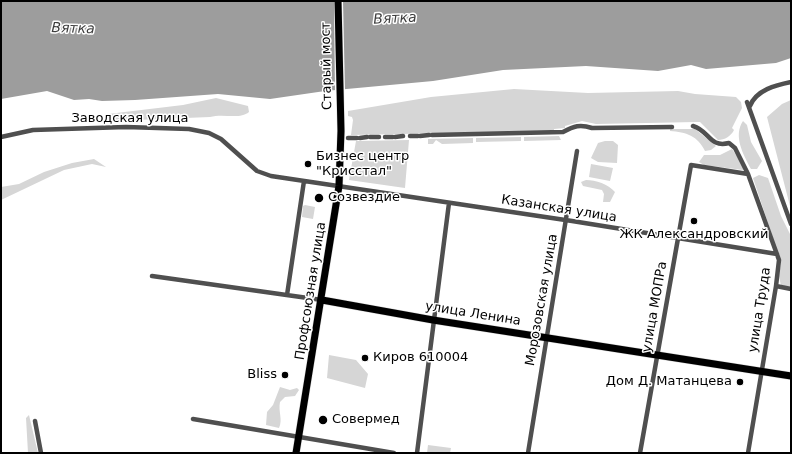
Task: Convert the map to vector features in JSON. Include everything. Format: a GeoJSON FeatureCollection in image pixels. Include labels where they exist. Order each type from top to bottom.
{"type":"FeatureCollection","features":[{"type":"Feature","properties":{"kind":"main road","name":"Старый мост"},"geometry":{"type":"LineString","coordinates":[[338,1],[341,132]]}},
{"type":"Feature","properties":{"kind":"main road","name":"Профсоюзная улица"},"geometry":{"type":"LineString","coordinates":[[296,453],[322,300],[339,186],[341,132]]}},
{"type":"Feature","properties":{"kind":"main road","name":"улица Ленина"},"geometry":{"type":"LineString","coordinates":[[322,300],[433,320],[791,376]]}},
{"type":"Feature","properties":{"kind":"street"},"geometry":{"type":"LineString","coordinates":[[791,82],[762,92],[748,104],[791,224]]}},
{"type":"Feature","properties":{"kind":"street"},"geometry":{"type":"LineString","coordinates":[[410,136],[563,132],[573,126],[580,125],[592,128],[672,127]]}},
{"type":"Feature","properties":{"kind":"street","name":"улица Труда"},"geometry":{"type":"LineString","coordinates":[[693,126],[699,128],[714,143],[721,145],[729,143],[735,148],[748,174],[777,254],[779,266],[748,453]]}},
{"type":"Feature","properties":{"kind":"street","name":"Заводская улица"},"geometry":{"type":"LineString","coordinates":[[1,137],[40,130],[126,127],[189,129],[208,133],[221,139],[252,168],[261,173],[339,186]]}},
{"type":"Feature","properties":{"kind":"street"},"geometry":{"type":"LineString","coordinates":[[385,137],[403,136]]}},
{"type":"Feature","properties":{"kind":"street"},"geometry":{"type":"LineString","coordinates":[[348,138],[379,137]]}},
{"type":"Feature","properties":{"kind":"street","name":"Морозовская улица"},"geometry":{"type":"LineString","coordinates":[[528,453],[577,151]]}},
{"type":"Feature","properties":{"kind":"street","name":"улица МОПРа"},"geometry":{"type":"LineString","coordinates":[[640,453],[691,165],[748,174]]}},
{"type":"Feature","properties":{"kind":"street"},"geometry":{"type":"LineString","coordinates":[[287,295],[304,181]]}},
{"type":"Feature","properties":{"kind":"street","name":"Казанская улица"},"geometry":{"type":"LineString","coordinates":[[339,186],[566,220],[777,254]]}},
{"type":"Feature","properties":{"kind":"street"},"geometry":{"type":"LineString","coordinates":[[417,453],[449,203]]}},
{"type":"Feature","properties":{"kind":"street","name":"улица Ленина"},"geometry":{"type":"LineString","coordinates":[[152,276],[322,300]]}},
{"type":"Feature","properties":{"kind":"street"},"geometry":{"type":"LineString","coordinates":[[776,286],[791,289]]}},
{"type":"Feature","properties":{"kind":"street"},"geometry":{"type":"LineString","coordinates":[[193,419],[394,453]]}},
{"type":"Feature","properties":{"kind":"street"},"geometry":{"type":"LineString","coordinates":[[34,421],[41,453]]}},
{"type":"Feature","properties":{"kind":"shaded area"},"geometry":{"type":"Polygon","coordinates":[[[514,89],[588,93],[678,91],[695,94],[736,97],[741,102],[742,108],[732,128],[734,130],[733,132],[721,140],[718,140],[700,122],[596,124],[582,121],[565,126],[565,128],[554,129],[554,131],[351,135],[353,120],[352,117],[348,116],[348,111],[431,97],[514,89]]]}},
{"type":"Feature","properties":{"kind":"shaded area"},"geometry":{"type":"Polygon","coordinates":[[[216,98],[248,106],[249,112],[241,116],[111,121],[108,114],[183,105],[216,98]]]}},
{"type":"Feature","properties":{"kind":"shaded area"},"geometry":{"type":"Polygon","coordinates":[[[791,100],[791,210],[767,117],[782,104],[791,100]]]}},
{"type":"Feature","properties":{"kind":"shaded area"},"geometry":{"type":"Polygon","coordinates":[[[743,121],[747,125],[751,142],[762,161],[757,169],[751,169],[740,145],[739,133],[743,121]]]}},
{"type":"Feature","properties":{"kind":"shaded area"},"geometry":{"type":"Polygon","coordinates":[[[670,129],[695,129],[716,146],[711,150],[705,151],[695,138],[681,132],[670,131],[670,129]]]}},
{"type":"Feature","properties":{"kind":"shaded area"},"geometry":{"type":"Polygon","coordinates":[[[559,136],[561,140],[524,141],[524,137],[559,136]]]}},
{"type":"Feature","properties":{"kind":"shaded area"},"geometry":{"type":"Polygon","coordinates":[[[521,137],[521,141],[476,142],[476,138],[521,137]]]}},
{"type":"Feature","properties":{"kind":"shaded area"},"geometry":{"type":"Polygon","coordinates":[[[473,138],[473,143],[442,144],[436,140],[433,144],[428,144],[428,139],[473,138]]]}},
{"type":"Feature","properties":{"kind":"shaded area"},"geometry":{"type":"Polygon","coordinates":[[[409,140],[405,188],[349,180],[356,141],[409,140]]]}},
{"type":"Feature","properties":{"kind":"shaded area"},"geometry":{"type":"Polygon","coordinates":[[[613,141],[618,145],[617,163],[598,162],[591,158],[598,143],[613,141]]]}},
{"type":"Feature","properties":{"kind":"shaded area"},"geometry":{"type":"Polygon","coordinates":[[[732,149],[744,167],[743,170],[704,165],[699,162],[704,155],[720,155],[732,149]]]}},
{"type":"Feature","properties":{"kind":"shaded area"},"geometry":{"type":"Polygon","coordinates":[[[94,159],[106,167],[92,164],[64,170],[1,200],[1,187],[19,184],[44,172],[72,163],[94,159]]]}},
{"type":"Feature","properties":{"kind":"shaded area"},"geometry":{"type":"Polygon","coordinates":[[[591,164],[613,168],[610,181],[589,177],[591,164]]]}},
{"type":"Feature","properties":{"kind":"shaded area"},"geometry":{"type":"Polygon","coordinates":[[[759,175],[768,178],[781,216],[791,236],[791,288],[781,286],[779,276],[781,262],[753,178],[759,175]]]}},
{"type":"Feature","properties":{"kind":"shaded area"},"geometry":{"type":"Polygon","coordinates":[[[586,180],[602,183],[612,189],[615,192],[610,202],[603,202],[604,194],[602,190],[583,186],[581,182],[586,180]]]}},
{"type":"Feature","properties":{"kind":"shaded area"},"geometry":{"type":"Polygon","coordinates":[[[303,206],[315,207],[313,219],[302,217],[303,206]]]}},
{"type":"Feature","properties":{"kind":"shaded area"},"geometry":{"type":"Polygon","coordinates":[[[329,355],[356,360],[368,374],[365,388],[327,378],[329,355]]]}},
{"type":"Feature","properties":{"kind":"shaded area"},"geometry":{"type":"Polygon","coordinates":[[[280,387],[290,390],[297,388],[299,390],[295,396],[285,397],[280,402],[281,422],[279,428],[266,425],[267,412],[273,405],[280,387]]]}},
{"type":"Feature","properties":{"kind":"shaded area"},"geometry":{"type":"Polygon","coordinates":[[[29,415],[38,453],[28,453],[26,418],[29,415]]]}},
{"type":"Feature","properties":{"kind":"shaded area"},"geometry":{"type":"Polygon","coordinates":[[[428,445],[451,448],[450,453],[427,453],[428,445]]]}},
{"type":"Feature","properties":{"kind":"water","name":"Вятка"},"geometry":{"type":"Polygon","coordinates":[[[1,1],[791,1],[791,58],[776,63],[706,69],[691,65],[658,71],[586,66],[503,70],[433,81],[325,91],[270,99],[218,94],[135,100],[74,100],[47,91],[1,99],[1,1]]]}},
{"type":"Feature","properties":{"kind":"pier"},"geometry":{"type":"Polygon","coordinates":[[[334,1],[343,1],[345,92],[335,92],[334,1]]]}},
{"type":"Feature","properties":{"kind":"place","name":"Бизнес центр \"Крисстал\""},"geometry":{"type":"Point","coordinates":[308,164]}},
{"type":"Feature","properties":{"kind":"place","name":"Созвездие"},"geometry":{"type":"Point","coordinates":[319,198]}},
{"type":"Feature","properties":{"kind":"place","name":"ЖК Александровский"},"geometry":{"type":"Point","coordinates":[694,221]}},
{"type":"Feature","properties":{"kind":"place","name":"Киров 610004"},"geometry":{"type":"Point","coordinates":[365,358]}},
{"type":"Feature","properties":{"kind":"place","name":"Bliss"},"geometry":{"type":"Point","coordinates":[285,375]}},
{"type":"Feature","properties":{"kind":"place","name":"Дом Д. Матанцева"},"geometry":{"type":"Point","coordinates":[740,382]}},
{"type":"Feature","properties":{"kind":"place","name":"Совермед"},"geometry":{"type":"Point","coordinates":[323,420]}}]}
